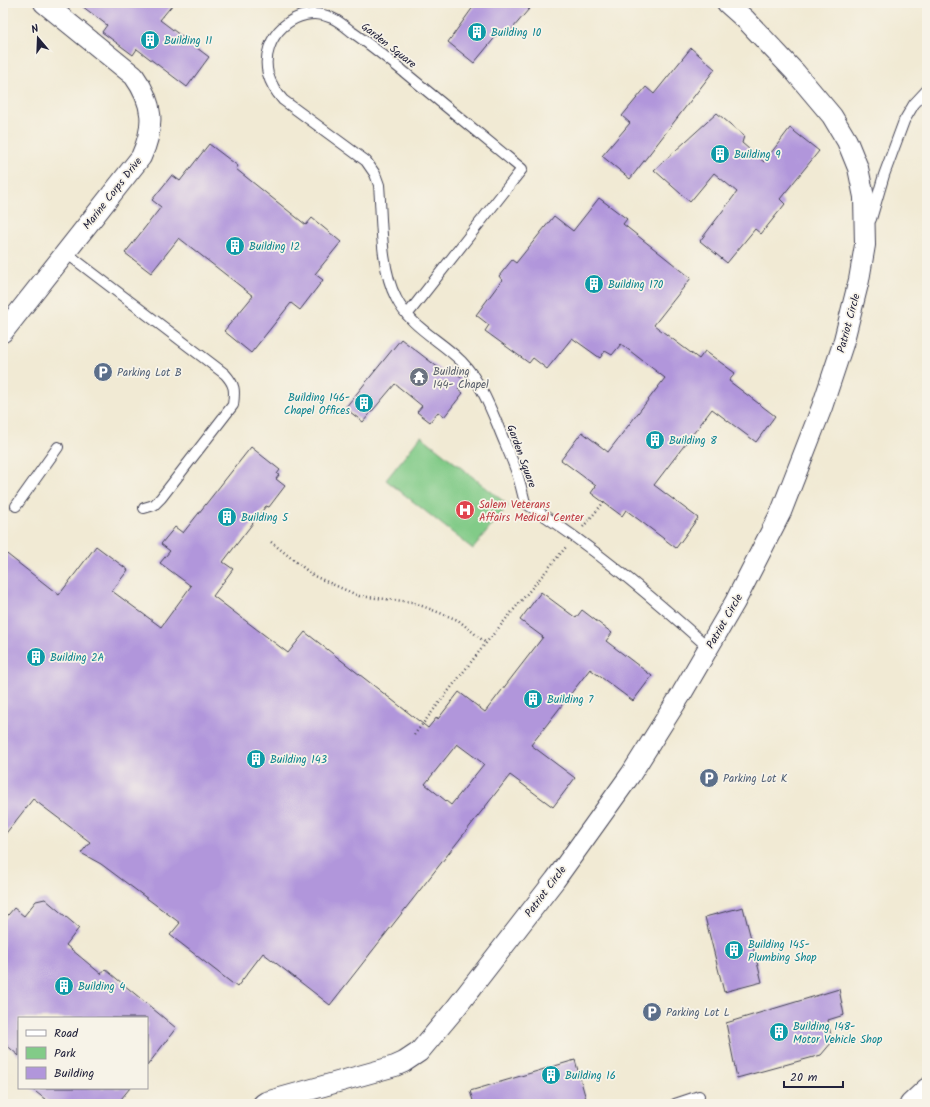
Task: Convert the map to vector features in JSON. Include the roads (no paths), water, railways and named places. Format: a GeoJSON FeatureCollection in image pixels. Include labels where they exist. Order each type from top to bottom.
{"type":"FeatureCollection","features":[{"type":"Feature","properties":{"kind":"street","name":"Marine Corps Drive"},"geometry":{"type":"LineString","coordinates":[[3,332],[141,157],[148,140],[151,122],[149,105],[142,88],[134,76],[44,3]]}},
{"type":"Feature","properties":{"kind":"street","name":"Patriot Circle"},"geometry":{"type":"LineString","coordinates":[[263,1104],[395,1066],[419,1052],[555,880],[626,780],[682,693],[735,602],[780,512],[822,407],[844,337],[859,280],[865,245],[864,197],[858,168],[847,141],[832,116],[795,72],[746,20],[727,3]]}},
{"type":"Feature","properties":{"kind":"street"},"geometry":{"type":"LineString","coordinates":[[910,1104],[927,1088]]}},
{"type":"Feature","properties":{"kind":"lane","name":"Garden Square"},"geometry":{"type":"LineString","coordinates":[[407,315],[522,170],[379,52],[333,18],[319,14],[304,14],[290,20],[280,27],[271,42],[267,58],[268,73],[273,88],[283,100],[366,161],[375,174],[379,185],[385,260],[389,283],[396,300],[407,315],[416,326],[460,360],[474,376],[484,391],[515,467],[525,503],[575,537],[666,610],[708,648]]}},
{"type":"Feature","properties":{"kind":"lane"},"geometry":{"type":"LineString","coordinates":[[865,245],[884,175],[904,121],[914,104],[927,90]]}},
{"type":"Feature","properties":{"kind":"lane"},"geometry":{"type":"LineString","coordinates":[[65,252],[225,374],[231,381],[235,391],[233,405],[161,498],[154,505],[144,508]]}},
{"type":"Feature","properties":{"kind":"lane"},"geometry":{"type":"LineString","coordinates":[[16,506],[58,447]]}},
{"type":"Feature","properties":{"kind":"lane"},"geometry":{"type":"LineString","coordinates":[[675,1104],[699,1096]]}},
{"type":"Feature","properties":{"kind":"place","name":"Building 10"},"geometry":{"type":"Point","coordinates":[477,32]}},
{"type":"Feature","properties":{"kind":"place","name":"Building 11"},"geometry":{"type":"Point","coordinates":[150,40]}},
{"type":"Feature","properties":{"kind":"place","name":"Building 9"},"geometry":{"type":"Point","coordinates":[720,154]}},
{"type":"Feature","properties":{"kind":"place","name":"Building 12"},"geometry":{"type":"Point","coordinates":[235,246]}},
{"type":"Feature","properties":{"kind":"place","name":"Building 170"},"geometry":{"type":"Point","coordinates":[594,284]}},
{"type":"Feature","properties":{"kind":"place","name":"Parking Lot B"},"geometry":{"type":"Point","coordinates":[103,372]}},
{"type":"Feature","properties":{"kind":"place","name":"Building 144- Chapel"},"geometry":{"type":"Point","coordinates":[419,377]}},
{"type":"Feature","properties":{"kind":"place","name":"Building 146- Chapel Offices"},"geometry":{"type":"Point","coordinates":[364,403]}},
{"type":"Feature","properties":{"kind":"place","name":"Building 8"},"geometry":{"type":"Point","coordinates":[655,440]}},
{"type":"Feature","properties":{"kind":"place","name":"Salem Veterans Affairs Medical Center"},"geometry":{"type":"Point","coordinates":[465,510]}},
{"type":"Feature","properties":{"kind":"place","name":"Building 5"},"geometry":{"type":"Point","coordinates":[227,517]}},
{"type":"Feature","properties":{"kind":"place","name":"Building 2A"},"geometry":{"type":"Point","coordinates":[36,657]}},
{"type":"Feature","properties":{"kind":"place","name":"Building 7"},"geometry":{"type":"Point","coordinates":[533,699]}},
{"type":"Feature","properties":{"kind":"place","name":"Building 143"},"geometry":{"type":"Point","coordinates":[256,759]}},
{"type":"Feature","properties":{"kind":"place","name":"Parking Lot K"},"geometry":{"type":"Point","coordinates":[709,778]}},
{"type":"Feature","properties":{"kind":"place","name":"Building 145- Plumbing Shop"},"geometry":{"type":"Point","coordinates":[734,950]}},
{"type":"Feature","properties":{"kind":"place","name":"Building 4"},"geometry":{"type":"Point","coordinates":[64,986]}},
{"type":"Feature","properties":{"kind":"place","name":"Parking Lot L"},"geometry":{"type":"Point","coordinates":[652,1012]}},
{"type":"Feature","properties":{"kind":"place","name":"Building 148- Motor Vehicle Shop"},"geometry":{"type":"Point","coordinates":[779,1032]}},
{"type":"Feature","properties":{"kind":"place","name":"Building 16"},"geometry":{"type":"Point","coordinates":[551,1075]}}]}
